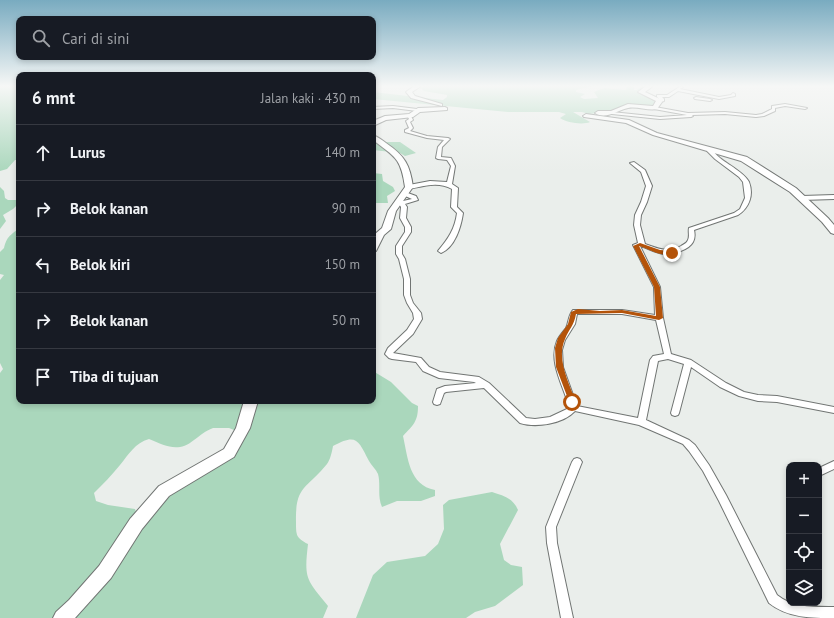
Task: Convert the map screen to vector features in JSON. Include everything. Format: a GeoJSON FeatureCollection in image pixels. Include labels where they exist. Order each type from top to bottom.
{"type":"FeatureCollection","features":[{"type":"Feature","properties":{"kind":"street"},"geometry":{"type":"LineString","coordinates":[[586,115],[628,121],[654,134],[744,159],[786,185],[802,198],[834,231]]}},
{"type":"Feature","properties":{"kind":"street"},"geometry":{"type":"LineString","coordinates":[[630,115],[660,118],[709,115]]}},
{"type":"Feature","properties":{"kind":"street"},"geometry":{"type":"LineString","coordinates":[[738,115],[760,115]]}},
{"type":"Feature","properties":{"kind":"street"},"geometry":{"type":"LineString","coordinates":[[376,122],[386,117],[410,117],[411,120],[408,121],[408,123],[410,124],[411,128],[407,131],[427,137],[448,139],[440,147],[441,152],[438,158],[449,159],[453,166],[449,184]]}},
{"type":"Feature","properties":{"kind":"street"},"geometry":{"type":"LineString","coordinates":[[376,139],[401,157],[405,164],[403,218],[408,227],[408,232],[399,246],[399,254],[402,259],[407,279],[407,295],[410,303],[417,313],[418,320],[410,332],[391,350],[389,354],[392,356],[418,360],[426,369],[439,375],[470,377],[480,381],[486,385],[515,415],[528,423],[541,422],[569,412],[574,408]]}},
{"type":"Feature","properties":{"kind":"street"},"geometry":{"type":"LineString","coordinates":[[668,356],[659,318],[657,287],[636,246],[638,244],[659,252],[672,253],[690,243],[692,237],[691,229],[734,215],[742,210],[748,198],[746,182],[739,173],[717,158],[709,150]]}},
{"type":"Feature","properties":{"kind":"street"},"geometry":{"type":"LineString","coordinates":[[632,163],[643,171],[649,186],[638,215],[637,225],[642,245]]}},
{"type":"Feature","properties":{"kind":"street"},"geometry":{"type":"LineString","coordinates":[[376,243],[380,234],[386,229],[392,211],[404,196],[435,183],[449,184],[449,186],[455,188],[454,207],[460,213],[460,216],[448,245],[441,251]]}},
{"type":"Feature","properties":{"kind":"street"},"geometry":{"type":"LineString","coordinates":[[802,198],[834,197]]}},
{"type":"Feature","properties":{"kind":"street"},"geometry":{"type":"LineString","coordinates":[[574,408],[560,367],[558,348],[562,338],[571,324],[573,313],[578,311],[600,313],[622,312],[659,318]]}},
{"type":"Feature","properties":{"kind":"street"},"geometry":{"type":"LineString","coordinates":[[641,422],[654,360],[656,358],[668,356],[688,362],[723,386],[746,396],[776,398],[834,410]]}},
{"type":"Feature","properties":{"kind":"street"},"geometry":{"type":"LineString","coordinates":[[675,413],[688,362]]}},
{"type":"Feature","properties":{"kind":"street"},"geometry":{"type":"LineString","coordinates":[[436,402],[440,391],[445,389],[486,385]]}},
{"type":"Feature","properties":{"kind":"street"},"geometry":{"type":"LineString","coordinates":[[62,618],[75,606],[105,572],[136,524],[164,491],[229,453],[243,428],[250,404]]}},
{"type":"Feature","properties":{"kind":"street"},"geometry":{"type":"LineString","coordinates":[[574,408],[641,422],[678,438],[692,448],[706,468],[723,498],[773,599],[787,608],[810,612],[834,613]]}},
{"type":"Feature","properties":{"kind":"street"},"geometry":{"type":"LineString","coordinates":[[567,618],[552,542],[551,527],[577,462]]}},
{"type":"Feature","properties":{"kind":"street"},"geometry":{"type":"LineString","coordinates":[[822,471],[834,465]]}},
{"type":"Feature","properties":{"kind":"green space"},"geometry":{"type":"Polygon","coordinates":[[[0,115],[16,115],[16,160],[7,169],[0,171],[0,115]]]}},
{"type":"Feature","properties":{"kind":"green space"},"geometry":{"type":"Polygon","coordinates":[[[565,115],[578,115],[590,122],[571,122],[560,118],[565,115]]]}},
{"type":"Feature","properties":{"kind":"green space"},"geometry":{"type":"Polygon","coordinates":[[[400,142],[416,153],[405,156],[400,153],[376,150],[376,143],[400,142]]]}},
{"type":"Feature","properties":{"kind":"green space"},"geometry":{"type":"Polygon","coordinates":[[[376,173],[382,174],[383,181],[393,187],[395,191],[387,196],[388,203],[376,203],[376,173]]]}},
{"type":"Feature","properties":{"kind":"green space"},"geometry":{"type":"Polygon","coordinates":[[[0,187],[4,191],[5,198],[8,200],[16,200],[16,206],[3,215],[6,221],[0,229],[0,187]]]}},
{"type":"Feature","properties":{"kind":"green space"},"geometry":{"type":"Polygon","coordinates":[[[16,231],[16,404],[376,404],[376,373],[391,382],[412,403],[418,406],[416,420],[403,436],[408,461],[415,477],[426,487],[435,490],[435,496],[421,501],[397,501],[382,507],[378,474],[359,444],[352,439],[333,446],[331,456],[327,464],[300,494],[296,510],[296,530],[298,536],[301,540],[308,544],[306,565],[308,578],[315,590],[328,606],[323,618],[0,618],[0,373],[3,369],[0,363],[0,280],[4,275],[0,274],[0,252],[11,235],[16,231]],[[213,428],[188,444],[177,447],[166,446],[149,439],[144,441],[133,449],[94,493],[96,501],[108,505],[135,509],[136,512],[148,511],[244,434],[229,428],[213,428]]]}},
{"type":"Feature","properties":{"kind":"green space"},"geometry":{"type":"Polygon","coordinates":[[[492,492],[511,500],[518,510],[500,544],[504,560],[511,565],[522,567],[523,585],[495,606],[475,612],[466,618],[356,618],[373,575],[387,562],[425,556],[438,544],[444,529],[443,505],[449,500],[492,492]]]}},
{"type":"Feature","properties":{"kind":"route"},"geometry":{"type":"LineString","coordinates":[[572,402],[560,367],[558,348],[562,338],[570,327],[573,313],[578,311],[600,313],[629,312],[645,317],[659,318],[659,300],[655,280],[636,248],[636,245],[640,244],[655,251],[672,253]]}}]}
